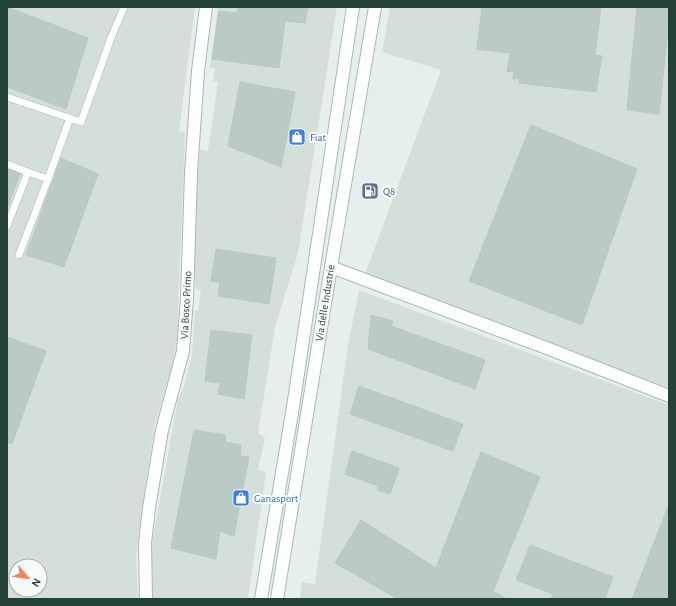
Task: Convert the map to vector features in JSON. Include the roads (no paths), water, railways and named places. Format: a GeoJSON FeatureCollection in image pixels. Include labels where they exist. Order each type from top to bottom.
{"type":"FeatureCollection","features":[{"type":"Feature","properties":{"kind":"street","name":"Via Bosco Primo"},"geometry":{"type":"LineString","coordinates":[[146,599],[145,543],[149,508],[162,430],[183,351],[188,299],[191,173],[198,71],[206,7]]}},
{"type":"Feature","properties":{"kind":"street","name":"Via delle Industrie"},"geometry":{"type":"LineString","coordinates":[[261,599],[293,407],[353,7]]}},
{"type":"Feature","properties":{"kind":"street","name":"Via delle Industrie"},"geometry":{"type":"LineString","coordinates":[[277,599],[375,7]]}},
{"type":"Feature","properties":{"kind":"street"},"geometry":{"type":"LineString","coordinates":[[331,267],[544,347],[669,396]]}},
{"type":"Feature","properties":{"kind":"lane"},"geometry":{"type":"LineString","coordinates":[[7,97],[81,122],[111,38],[124,7]]}},
{"type":"Feature","properties":{"kind":"lane"},"geometry":{"type":"LineString","coordinates":[[19,255],[70,118]]}},
{"type":"Feature","properties":{"kind":"lane"},"geometry":{"type":"LineString","coordinates":[[7,164],[48,179]]}},
{"type":"Feature","properties":{"kind":"lane"},"geometry":{"type":"LineString","coordinates":[[7,226],[28,172]]}},
{"type":"Feature","properties":{"kind":"place","name":"Fiat"},"geometry":{"type":"Point","coordinates":[297,137]}},
{"type":"Feature","properties":{"kind":"place","name":"Q8"},"geometry":{"type":"Point","coordinates":[370,191]}},
{"type":"Feature","properties":{"kind":"place","name":"Ganasport"},"geometry":{"type":"Point","coordinates":[241,498]}}]}
